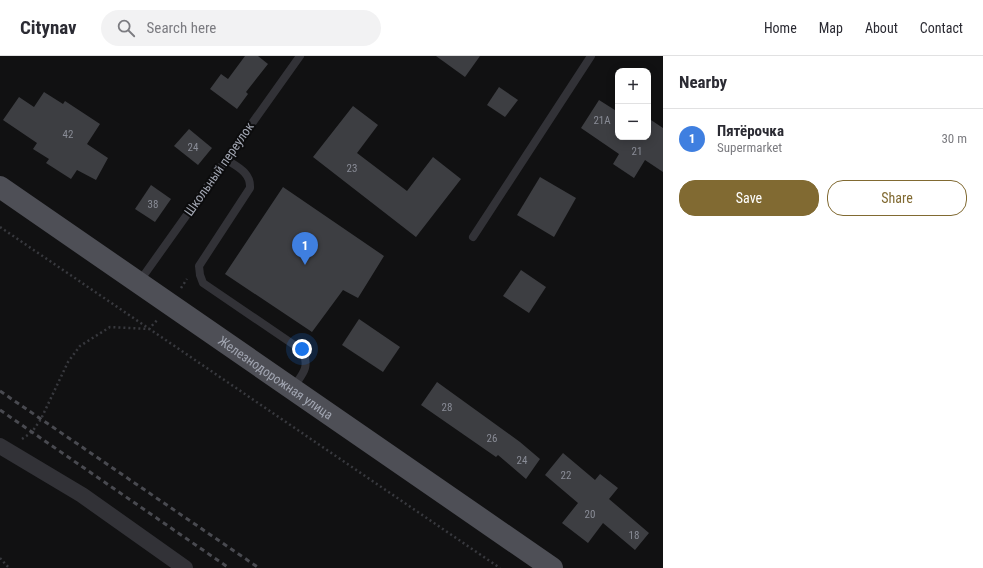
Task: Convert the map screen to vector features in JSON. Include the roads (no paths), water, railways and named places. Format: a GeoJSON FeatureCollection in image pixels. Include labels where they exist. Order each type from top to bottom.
{"type":"FeatureCollection","features":[{"type":"Feature","properties":{"kind":"main road","name":"Железнодорожная улица"},"geometry":{"type":"LineString","coordinates":[[0,187],[552,568]]}},
{"type":"Feature","properties":{"kind":"street"},"geometry":{"type":"LineString","coordinates":[[3,447],[82,495],[185,568]]}},
{"type":"Feature","properties":{"kind":"lane","name":"Школьный переулок"},"geometry":{"type":"LineString","coordinates":[[138,282],[300,56]]}},
{"type":"Feature","properties":{"kind":"lane"},"geometry":{"type":"LineString","coordinates":[[472,237],[591,56]]}},
{"type":"Feature","properties":{"kind":"lane"},"geometry":{"type":"LineString","coordinates":[[226,160],[246,173],[251,182],[250,188],[199,266],[200,275],[203,283],[303,351],[306,359],[306,368],[292,389]]}},
{"type":"Feature","properties":{"kind":"railway"},"geometry":{"type":"LineString","coordinates":[[0,391],[259,568]]}},
{"type":"Feature","properties":{"kind":"railway"},"geometry":{"type":"LineString","coordinates":[[0,410],[229,568]]}},
{"type":"Feature","properties":{"kind":"place","name":"Пятёрочка"},"geometry":{"type":"Point","coordinates":[305,265]}}]}
